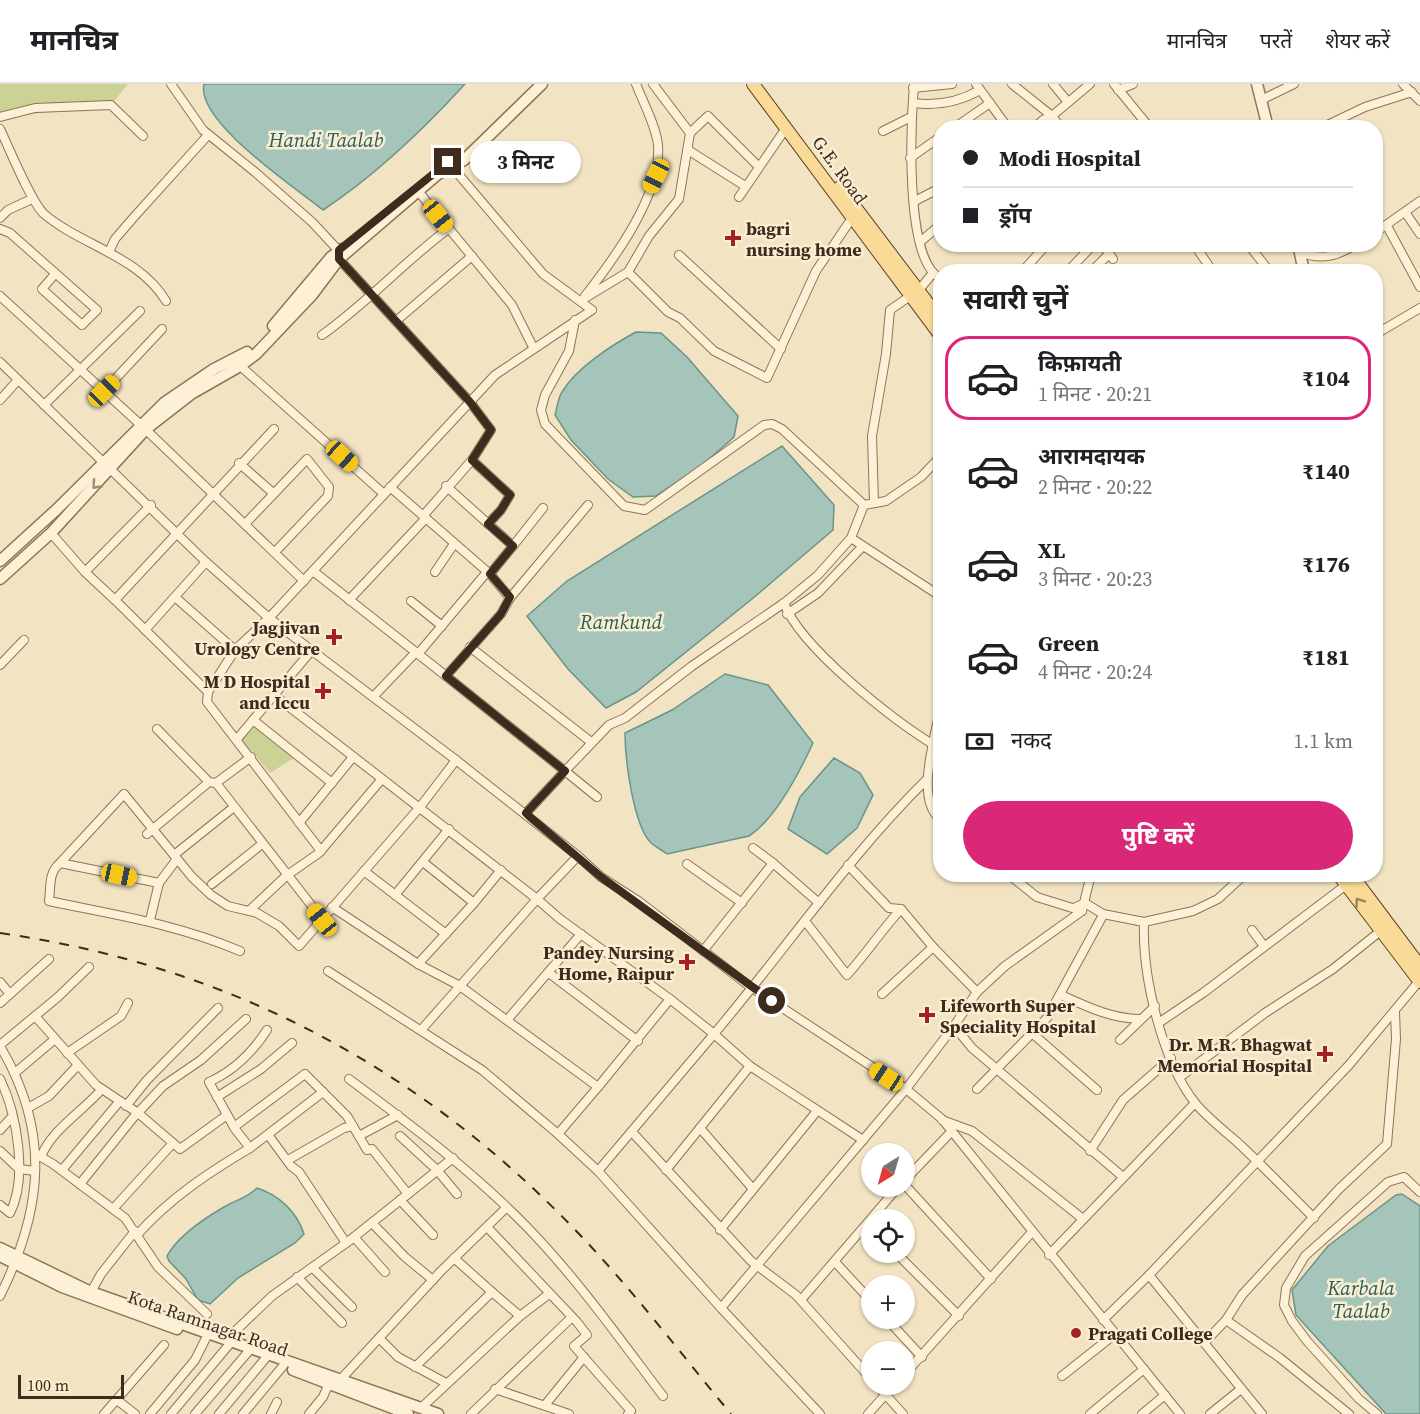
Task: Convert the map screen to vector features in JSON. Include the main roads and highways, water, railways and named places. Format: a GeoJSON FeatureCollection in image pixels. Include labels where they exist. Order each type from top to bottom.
{"type":"FeatureCollection","features":[{"type":"Feature","properties":{"kind":"main road","name":"G.E. Road"},"geometry":{"type":"LineString","coordinates":[[753,84],[852,218],[914,293],[933,324]]}},
{"type":"Feature","properties":{"kind":"main road"},"geometry":{"type":"LineString","coordinates":[[761,84],[914,293],[933,312]]}},
{"type":"Feature","properties":{"kind":"main road"},"geometry":{"type":"LineString","coordinates":[[1348,882],[1384,928],[1420,981]]}},
{"type":"Feature","properties":{"kind":"main road"},"geometry":{"type":"LineString","coordinates":[[1384,928],[1420,966]]}},
{"type":"Feature","properties":{"kind":"water","name":"Handi Taalab"},"geometry":{"type":"Polygon","coordinates":[[[204,84],[465,84],[398,152],[323,210],[250,153],[231,134],[215,116],[205,99],[204,84]]]}},
{"type":"Feature","properties":{"kind":"water"},"geometry":{"type":"Polygon","coordinates":[[[636,332],[661,333],[687,357],[738,416],[734,437],[700,467],[656,496],[633,497],[608,479],[571,440],[555,415],[561,394],[576,374],[606,350],[636,332]]]}},
{"type":"Feature","properties":{"kind":"water","name":"Ramkund"},"geometry":{"type":"Polygon","coordinates":[[[782,446],[834,505],[833,530],[752,599],[636,692],[606,708],[568,669],[527,616],[567,581],[782,446]]]}},
{"type":"Feature","properties":{"kind":"water"},"geometry":{"type":"Polygon","coordinates":[[[725,674],[768,685],[813,743],[794,780],[777,806],[759,828],[749,836],[667,854],[651,843],[639,822],[628,774],[625,733],[672,710],[725,674]]]}},
{"type":"Feature","properties":{"kind":"water"},"geometry":{"type":"Polygon","coordinates":[[[834,758],[860,773],[873,795],[857,828],[827,854],[788,829],[800,797],[834,758]]]}},
{"type":"Feature","properties":{"kind":"water"},"geometry":{"type":"Polygon","coordinates":[[[257,1188],[273,1195],[286,1205],[297,1219],[304,1234],[295,1243],[238,1278],[210,1304],[198,1300],[186,1279],[167,1256],[178,1241],[201,1222],[257,1188]]]}},
{"type":"Feature","properties":{"kind":"water","name":"Karbala Taalab"},"geometry":{"type":"Polygon","coordinates":[[[1402,1194],[1420,1206],[1420,1414],[1386,1414],[1296,1315],[1292,1290],[1328,1246],[1396,1195],[1402,1194]]]}},
{"type":"Feature","properties":{"kind":"railway"},"geometry":{"type":"LineString","coordinates":[[0,933],[84,949],[165,971],[243,999],[317,1034],[388,1075],[456,1123],[520,1177],[582,1237],[640,1302],[731,1414]]}},
{"type":"Feature","properties":{"kind":"place","name":"bagri nursing home"},"geometry":{"type":"Point","coordinates":[733,238]}},
{"type":"Feature","properties":{"kind":"place","name":"Jagjivan Urology Centre"},"geometry":{"type":"Point","coordinates":[334,637]}},
{"type":"Feature","properties":{"kind":"place","name":"M D Hospital and Iccu"},"geometry":{"type":"Point","coordinates":[323,691]}},
{"type":"Feature","properties":{"kind":"place","name":"Pandey Nursing Home, Raipur"},"geometry":{"type":"Point","coordinates":[687,962]}},
{"type":"Feature","properties":{"kind":"place","name":"Lifeworth Super Speciality Hospital"},"geometry":{"type":"Point","coordinates":[927,1015]}},
{"type":"Feature","properties":{"kind":"place","name":"Dr. M.R. Bhagwat Memorial Hospital"},"geometry":{"type":"Point","coordinates":[1325,1054]}},
{"type":"Feature","properties":{"kind":"place","name":"Pragati College"},"geometry":{"type":"Point","coordinates":[1076,1333]}}]}
